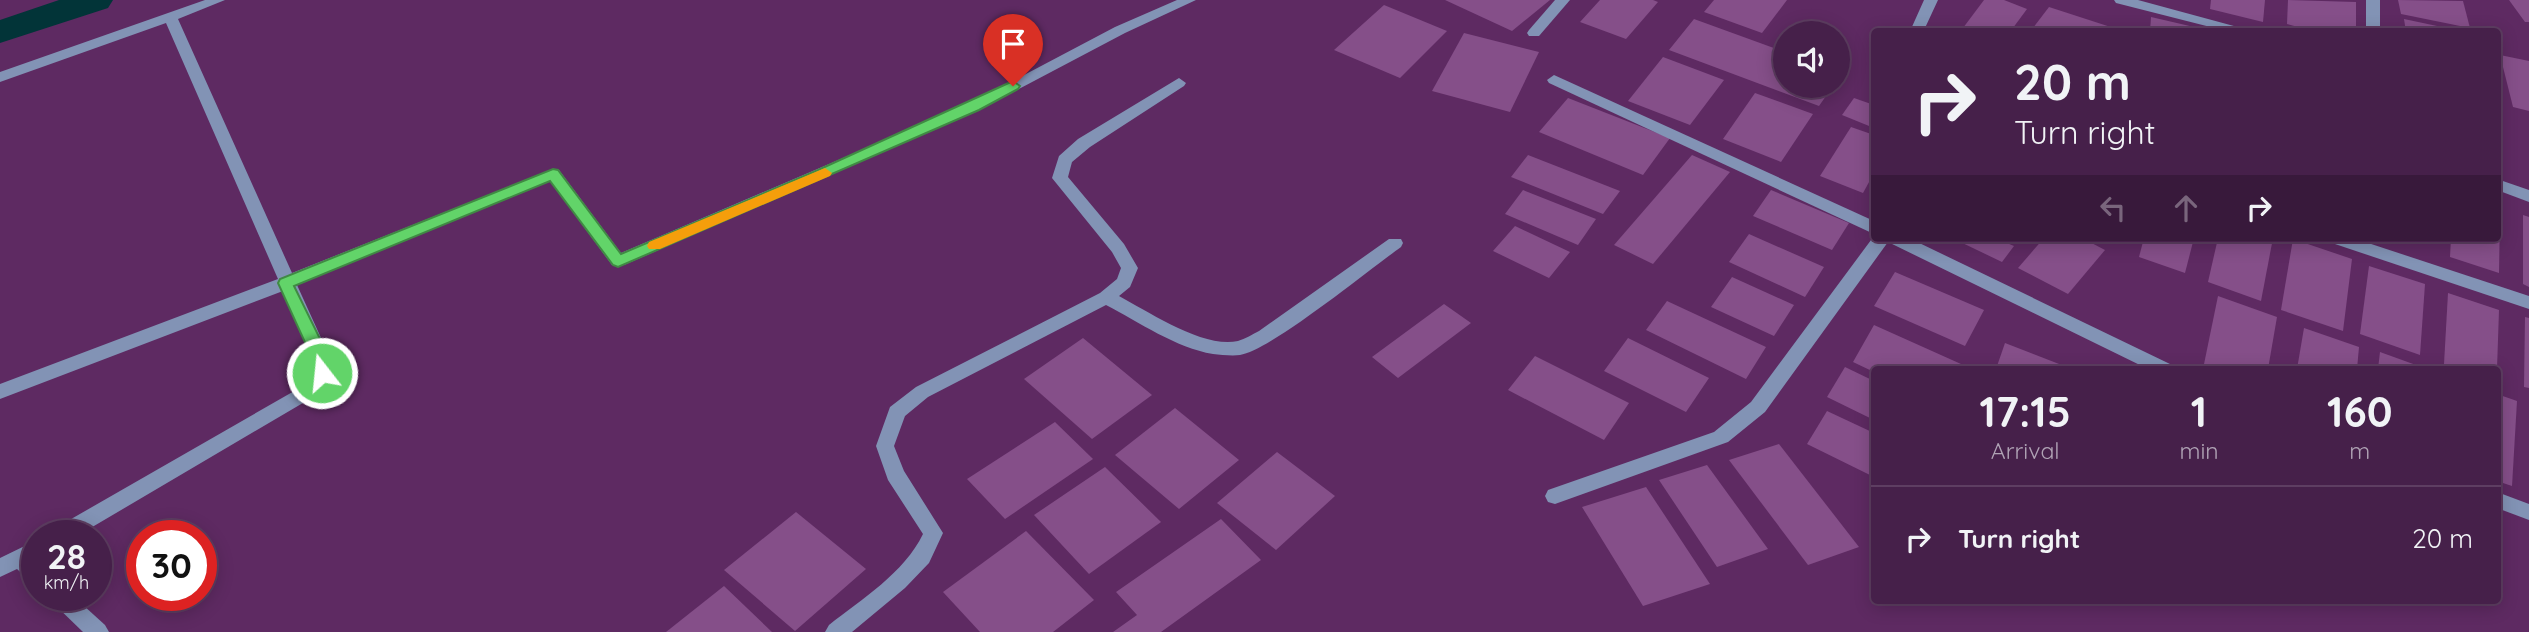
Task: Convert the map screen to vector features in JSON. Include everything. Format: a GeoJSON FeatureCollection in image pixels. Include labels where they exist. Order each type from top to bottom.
{"type":"FeatureCollection","features":[{"type":"Feature","properties":{"kind":"street"},"geometry":{"type":"LineString","coordinates":[[0,77],[218,0]]}},
{"type":"Feature","properties":{"kind":"street"},"geometry":{"type":"LineString","coordinates":[[0,392],[285,283],[553,174],[618,261],[974,107],[1120,30],[1189,0]]}},
{"type":"Feature","properties":{"kind":"street"},"geometry":{"type":"LineString","coordinates":[[1534,33],[1563,0]]}},
{"type":"Feature","properties":{"kind":"street"},"geometry":{"type":"LineString","coordinates":[[1918,28],[1931,0]]}},
{"type":"Feature","properties":{"kind":"street"},"geometry":{"type":"LineString","coordinates":[[2121,0],[2233,28]]}},
{"type":"Feature","properties":{"kind":"street"},"geometry":{"type":"LineString","coordinates":[[2373,0],[2373,28]]}},
{"type":"Feature","properties":{"kind":"street"},"geometry":{"type":"LineString","coordinates":[[87,520],[302,395],[322,373],[318,351],[285,283],[170,17]]}},
{"type":"Feature","properties":{"kind":"street"},"geometry":{"type":"LineString","coordinates":[[1554,80],[1871,227]]}},
{"type":"Feature","properties":{"kind":"street"},"geometry":{"type":"LineString","coordinates":[[836,632],[898,582],[922,557],[933,533],[895,474],[885,446],[897,412],[922,392],[1106,297],[1124,283],[1130,268],[1118,248],[1060,178],[1065,160],[1084,143],[1179,83]]}},
{"type":"Feature","properties":{"kind":"street"},"geometry":{"type":"LineString","coordinates":[[2501,186],[2529,196]]}},
{"type":"Feature","properties":{"kind":"street"},"geometry":{"type":"LineString","coordinates":[[1556,496],[1721,437],[1758,407],[1879,242]]}},
{"type":"Feature","properties":{"kind":"street"},"geometry":{"type":"LineString","coordinates":[[1902,242],[2158,366]]}},
{"type":"Feature","properties":{"kind":"street"},"geometry":{"type":"LineString","coordinates":[[2347,242],[2529,303]]}},
{"type":"Feature","properties":{"kind":"street"},"geometry":{"type":"LineString","coordinates":[[1106,297],[1180,335],[1213,347],[1240,348],[1265,336],[1395,243]]}},
{"type":"Feature","properties":{"kind":"street"},"geometry":{"type":"LineString","coordinates":[[2501,502],[2529,512]]}},
{"type":"Feature","properties":{"kind":"street"},"geometry":{"type":"LineString","coordinates":[[0,568],[21,557]]}},
{"type":"Feature","properties":{"kind":"street"},"geometry":{"type":"LineString","coordinates":[[75,611],[98,632]]}},
{"type":"Feature","properties":{"kind":"building"},"geometry":{"type":"Polygon","coordinates":[[[1445,0],[1550,0],[1512,31],[1445,0]]]}},
{"type":"Feature","properties":{"kind":"building"},"geometry":{"type":"Polygon","coordinates":[[[1600,0],[1658,2],[1626,39],[1580,22],[1600,0]]]}},
{"type":"Feature","properties":{"kind":"building"},"geometry":{"type":"Polygon","coordinates":[[[1714,0],[1787,0],[1762,33],[1704,12],[1714,0]]]}},
{"type":"Feature","properties":{"kind":"building"},"geometry":{"type":"Polygon","coordinates":[[[1984,0],[2004,0],[2027,9],[2013,28],[1963,28],[1984,0]]]}},
{"type":"Feature","properties":{"kind":"building"},"geometry":{"type":"Polygon","coordinates":[[[2211,0],[2265,0],[2263,22],[2210,9],[2211,0]]]}},
{"type":"Feature","properties":{"kind":"building"},"geometry":{"type":"Polygon","coordinates":[[[2288,0],[2356,2],[2356,28],[2302,28],[2287,24],[2288,0]]]}},
{"type":"Feature","properties":{"kind":"building"},"geometry":{"type":"Polygon","coordinates":[[[2398,0],[2463,1],[2470,28],[2401,14],[2398,0]]]}},
{"type":"Feature","properties":{"kind":"building"},"geometry":{"type":"Polygon","coordinates":[[[2509,0],[2529,0],[2529,22],[2525,22],[2509,0]]]}},
{"type":"Feature","properties":{"kind":"building"},"geometry":{"type":"Polygon","coordinates":[[[1384,5],[1447,31],[1400,78],[1334,50],[1384,5]]]}},
{"type":"Feature","properties":{"kind":"building"},"geometry":{"type":"Polygon","coordinates":[[[2049,7],[2114,28],[2033,28],[2049,7]]]}},
{"type":"Feature","properties":{"kind":"building"},"geometry":{"type":"Polygon","coordinates":[[[2151,17],[2198,28],[2150,28],[2151,17]]]}},
{"type":"Feature","properties":{"kind":"building"},"geometry":{"type":"Polygon","coordinates":[[[1694,19],[1773,48],[1773,89],[1669,50],[1694,19]]]}},
{"type":"Feature","properties":{"kind":"building"},"geometry":{"type":"Polygon","coordinates":[[[2404,19],[2447,28],[2405,28],[2404,19]]]}},
{"type":"Feature","properties":{"kind":"building"},"geometry":{"type":"Polygon","coordinates":[[[1464,33],[1539,52],[1510,112],[1432,91],[1464,33]]]}},
{"type":"Feature","properties":{"kind":"building"},"geometry":{"type":"Polygon","coordinates":[[[2501,55],[2529,61],[2529,111],[2513,107],[2501,55]]]}},
{"type":"Feature","properties":{"kind":"building"},"geometry":{"type":"Polygon","coordinates":[[[1663,57],[1724,80],[1690,125],[1628,101],[1663,57]]]}},
{"type":"Feature","properties":{"kind":"building"},"geometry":{"type":"Polygon","coordinates":[[[1755,93],[1813,114],[1781,162],[1723,139],[1755,93]]]}},
{"type":"Feature","properties":{"kind":"building"},"geometry":{"type":"Polygon","coordinates":[[[1568,98],[1670,138],[1643,175],[1539,132],[1568,98]]]}},
{"type":"Feature","properties":{"kind":"building"},"geometry":{"type":"Polygon","coordinates":[[[1798,98],[1825,98],[1819,106],[1798,98]]]}},
{"type":"Feature","properties":{"kind":"building"},"geometry":{"type":"Polygon","coordinates":[[[1854,98],[1871,104],[1871,127],[1842,115],[1854,98]]]}},
{"type":"Feature","properties":{"kind":"building"},"geometry":{"type":"Polygon","coordinates":[[[1851,127],[1871,134],[1871,178],[1863,193],[1820,176],[1851,127]]]}},
{"type":"Feature","properties":{"kind":"building"},"geometry":{"type":"Polygon","coordinates":[[[1528,155],[1620,191],[1603,214],[1511,177],[1528,155]]]}},
{"type":"Feature","properties":{"kind":"building"},"geometry":{"type":"Polygon","coordinates":[[[1692,155],[1730,172],[1653,264],[1614,245],[1692,155]]]}},
{"type":"Feature","properties":{"kind":"building"},"geometry":{"type":"Polygon","coordinates":[[[1523,190],[1596,219],[1578,245],[1505,214],[1523,190]]]}},
{"type":"Feature","properties":{"kind":"building"},"geometry":{"type":"Polygon","coordinates":[[[1771,190],[1849,223],[1832,250],[1753,216],[1771,190]]]}},
{"type":"Feature","properties":{"kind":"building"},"geometry":{"type":"Polygon","coordinates":[[[2523,215],[2529,217],[2529,287],[2523,284],[2523,215]]]}},
{"type":"Feature","properties":{"kind":"building"},"geometry":{"type":"Polygon","coordinates":[[[1515,226],[1570,252],[1549,278],[1493,251],[1515,226]]]}},
{"type":"Feature","properties":{"kind":"building"},"geometry":{"type":"Polygon","coordinates":[[[1749,234],[1824,267],[1805,297],[1729,262],[1749,234]]]}},
{"type":"Feature","properties":{"kind":"building"},"geometry":{"type":"Polygon","coordinates":[[[1960,242],[2004,242],[2014,246],[2002,262],[1960,242]]]}},
{"type":"Feature","properties":{"kind":"building"},"geometry":{"type":"Polygon","coordinates":[[[2041,242],[2090,242],[2105,250],[2068,294],[2018,268],[2041,242]]]}},
{"type":"Feature","properties":{"kind":"building"},"geometry":{"type":"Polygon","coordinates":[[[2143,242],[2193,242],[2185,273],[2139,257],[2143,242]]]}},
{"type":"Feature","properties":{"kind":"building"},"geometry":{"type":"Polygon","coordinates":[[[2217,242],[2272,242],[2261,301],[2208,282],[2217,242]]]}},
{"type":"Feature","properties":{"kind":"building"},"geometry":{"type":"Polygon","coordinates":[[[2292,242],[2302,242],[2352,259],[2343,331],[2281,310],[2292,242]]]}},
{"type":"Feature","properties":{"kind":"building"},"geometry":{"type":"Polygon","coordinates":[[[2451,242],[2500,242],[2499,273],[2450,257],[2451,242]]]}},
{"type":"Feature","properties":{"kind":"building"},"geometry":{"type":"Polygon","coordinates":[[[2369,266],[2425,284],[2420,355],[2360,334],[2369,266]]]}},
{"type":"Feature","properties":{"kind":"building"},"geometry":{"type":"Polygon","coordinates":[[[1895,272],[1984,310],[1965,346],[1874,306],[1895,272]]]}},
{"type":"Feature","properties":{"kind":"building"},"geometry":{"type":"Polygon","coordinates":[[[1732,277],[1794,305],[1774,336],[1711,307],[1732,277]]]}},
{"type":"Feature","properties":{"kind":"building"},"geometry":{"type":"Polygon","coordinates":[[[2448,293],[2499,310],[2497,366],[2444,364],[2448,293]]]}},
{"type":"Feature","properties":{"kind":"building"},"geometry":{"type":"Polygon","coordinates":[[[2218,296],[2277,317],[2269,366],[2204,366],[2218,296]]]}},
{"type":"Feature","properties":{"kind":"building"},"geometry":{"type":"Polygon","coordinates":[[[1667,301],[1766,347],[1746,379],[1646,330],[1667,301]]]}},
{"type":"Feature","properties":{"kind":"building"},"geometry":{"type":"Polygon","coordinates":[[[1444,304],[1471,323],[1398,378],[1372,357],[1444,304]]]}},
{"type":"Feature","properties":{"kind":"building"},"geometry":{"type":"Polygon","coordinates":[[[2525,317],[2529,318],[2529,388],[2524,387],[2525,317]]]}},
{"type":"Feature","properties":{"kind":"building"},"geometry":{"type":"Polygon","coordinates":[[[1874,325],[1961,364],[1871,366],[1871,371],[1853,362],[1874,325]]]}},
{"type":"Feature","properties":{"kind":"building"},"geometry":{"type":"Polygon","coordinates":[[[2304,328],[2359,347],[2357,366],[2298,366],[2304,328]]]}},
{"type":"Feature","properties":{"kind":"building"},"geometry":{"type":"Polygon","coordinates":[[[1083,338],[1152,395],[1092,439],[1024,379],[1083,338]]]}},
{"type":"Feature","properties":{"kind":"building"},"geometry":{"type":"Polygon","coordinates":[[[1628,338],[1709,378],[1686,412],[1604,371],[1628,338]]]}},
{"type":"Feature","properties":{"kind":"building"},"geometry":{"type":"Polygon","coordinates":[[[2005,343],[2064,366],[1997,366],[2005,343]]]}},
{"type":"Feature","properties":{"kind":"building"},"geometry":{"type":"Polygon","coordinates":[[[2380,352],[2419,366],[2378,366],[2380,352]]]}},
{"type":"Feature","properties":{"kind":"building"},"geometry":{"type":"Polygon","coordinates":[[[1535,356],[1629,403],[1604,440],[1508,390],[1535,356]]]}},
{"type":"Feature","properties":{"kind":"building"},"geometry":{"type":"Polygon","coordinates":[[[1845,367],[1871,380],[1871,419],[1827,397],[1845,367]]]}},
{"type":"Feature","properties":{"kind":"building"},"geometry":{"type":"Polygon","coordinates":[[[2501,395],[2517,401],[2512,486],[2501,482],[2501,395]]]}},
{"type":"Feature","properties":{"kind":"building"},"geometry":{"type":"Polygon","coordinates":[[[1175,408],[1239,460],[1179,509],[1115,455],[1175,408]]]}},
{"type":"Feature","properties":{"kind":"building"},"geometry":{"type":"Polygon","coordinates":[[[1827,411],[1871,432],[1871,476],[1807,444],[1827,411]]]}},
{"type":"Feature","properties":{"kind":"building"},"geometry":{"type":"Polygon","coordinates":[[[1055,422],[1093,459],[1005,519],[967,479],[1055,422]]]}},
{"type":"Feature","properties":{"kind":"building"},"geometry":{"type":"Polygon","coordinates":[[[1779,444],[1859,547],[1808,565],[1729,460],[1779,444]]]}},
{"type":"Feature","properties":{"kind":"building"},"geometry":{"type":"Polygon","coordinates":[[[1277,452],[1335,496],[1276,550],[1217,503],[1277,452]]]}},
{"type":"Feature","properties":{"kind":"building"},"geometry":{"type":"Polygon","coordinates":[[[1707,465],[1768,549],[1717,567],[1659,480],[1707,465]]]}},
{"type":"Feature","properties":{"kind":"building"},"geometry":{"type":"Polygon","coordinates":[[[1105,467],[1161,522],[1089,574],[1034,515],[1105,467]]]}},
{"type":"Feature","properties":{"kind":"building"},"geometry":{"type":"Polygon","coordinates":[[[1646,487],[1710,584],[1643,606],[1582,507],[1646,487]]]}},
{"type":"Feature","properties":{"kind":"building"},"geometry":{"type":"Polygon","coordinates":[[[796,512],[866,569],[795,631],[724,570],[796,512]]]}},
{"type":"Feature","properties":{"kind":"building"},"geometry":{"type":"Polygon","coordinates":[[[1221,519],[1261,560],[1161,632],[1113,632],[1137,615],[1116,592],[1221,519]]]}},
{"type":"Feature","properties":{"kind":"building"},"geometry":{"type":"Polygon","coordinates":[[[1026,531],[1094,600],[1053,632],[980,632],[943,592],[1026,531]]]}},
{"type":"Feature","properties":{"kind":"building"},"geometry":{"type":"Polygon","coordinates":[[[724,586],[772,632],[666,632],[724,586]]]}},
{"type":"Feature","properties":{"kind":"waterway"},"geometry":{"type":"LineString","coordinates":[[0,32],[95,0]]}},
{"type":"Feature","properties":{"kind":"slow traffic"},"geometry":{"type":"LineString","coordinates":[[655,246],[825,173]]}},
{"type":"Feature","properties":{"kind":"route"},"geometry":{"type":"LineString","coordinates":[[322,373],[318,351],[285,283],[553,174],[618,261],[823,174],[974,107],[1013,86]]}}]}
